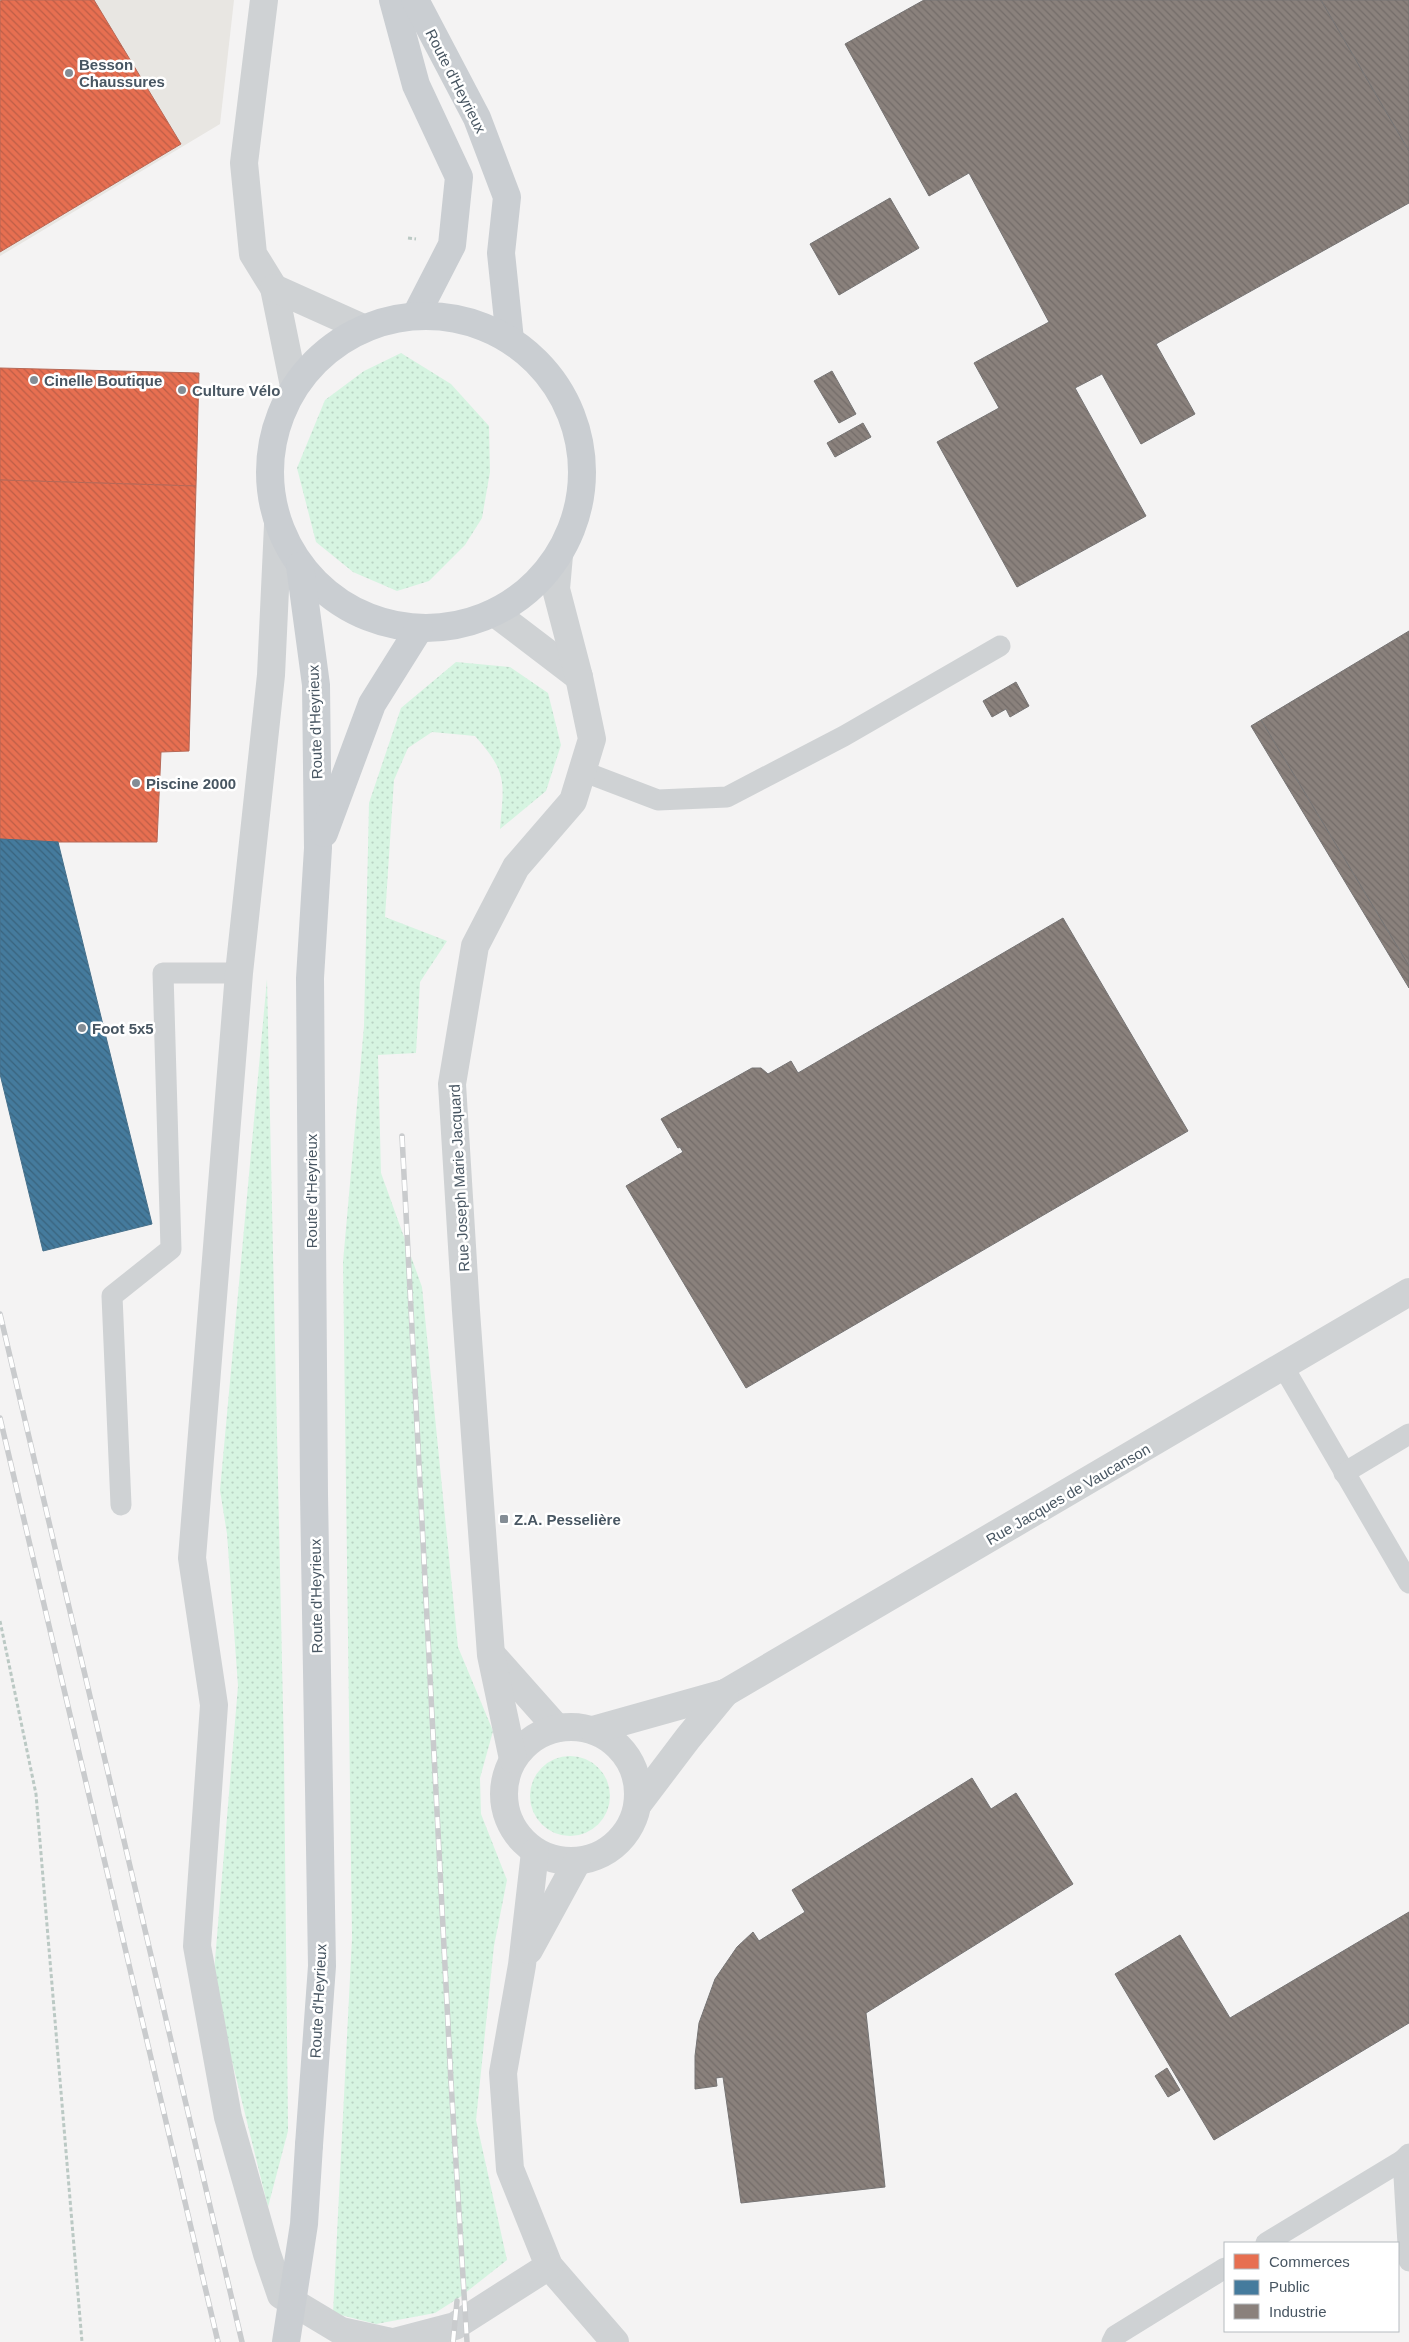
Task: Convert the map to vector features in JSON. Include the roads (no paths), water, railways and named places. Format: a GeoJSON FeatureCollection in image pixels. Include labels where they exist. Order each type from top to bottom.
{"type":"FeatureCollection","features":[{"type":"Feature","properties":{"kind":"main road","name":"Route d'Heyrieux"},"geometry":{"type":"LineString","coordinates":[[393,0],[416,85],[459,177],[452,245],[416,315]]}},
{"type":"Feature","properties":{"kind":"main road","name":"Route d'Heyrieux"},"geometry":{"type":"LineString","coordinates":[[415,0],[477,118],[507,196],[501,253],[510,340]]}},
{"type":"Feature","properties":{"kind":"main road"},"geometry":{"type":"LineString","coordinates":[[416,315],[465,320],[510,340],[547,372],[572,414],[583,462],[578,510],[559,555],[531,589],[495,614],[458,626],[419,629],[374,620],[333,599],[300,566],[278,525],[268,478],[274,430],[294,386],[324,352],[363,328],[389,318],[416,315]]}},
{"type":"Feature","properties":{"kind":"main road","name":"Route d'Heyrieux"},"geometry":{"type":"LineString","coordinates":[[286,2342],[304,2224],[322,1966],[314,1494],[310,978],[318,848],[316,684],[300,566]]}},
{"type":"Feature","properties":{"kind":"main road","name":"Route d'Heyrieux"},"geometry":{"type":"LineString","coordinates":[[318,848],[372,704],[419,629]]}},
{"type":"Feature","properties":{"kind":"street"},"geometry":{"type":"LineString","coordinates":[[264,0],[244,163],[253,254],[274,288],[294,386]]}},
{"type":"Feature","properties":{"kind":"street"},"geometry":{"type":"LineString","coordinates":[[274,288],[363,328]]}},
{"type":"Feature","properties":{"kind":"street"},"geometry":{"type":"LineString","coordinates":[[278,525],[271,675],[239,973],[192,1558],[214,1705],[197,1946],[228,2118],[267,2254],[281,2295],[341,2331],[393,2342],[455,2326],[549,2266]]}},
{"type":"Feature","properties":{"kind":"street","name":"Rue Joseph Marie Jacquard"},"geometry":{"type":"LineString","coordinates":[[513,1759],[491,1655],[466,1311],[452,1084],[474,946],[516,867],[573,801],[592,739],[579,678],[556,589],[559,555]]}},
{"type":"Feature","properties":{"kind":"street"},"geometry":{"type":"LineString","coordinates":[[495,614],[579,678]]}},
{"type":"Feature","properties":{"kind":"street","name":"Rue Jacques de Vaucanson"},"geometry":{"type":"LineString","coordinates":[[593,1730],[725,1693],[1284,1368],[1409,1292]]}},
{"type":"Feature","properties":{"kind":"street"},"geometry":{"type":"LineString","coordinates":[[491,1655],[557,1728]]}},
{"type":"Feature","properties":{"kind":"street","name":"Rue Jacques de Vaucanson"},"geometry":{"type":"LineString","coordinates":[[638,1804],[725,1693]]}},
{"type":"Feature","properties":{"kind":"street"},"geometry":{"type":"LineString","coordinates":[[574,1726],[593,1730],[614,1741],[629,1758],[637,1780],[638,1804],[632,1826],[618,1844],[599,1856],[577,1862],[555,1861],[535,1852],[516,1832],[509,1820],[503,1800],[505,1779],[513,1759],[524,1745],[539,1734],[557,1728],[574,1726]]}},
{"type":"Feature","properties":{"kind":"street"},"geometry":{"type":"LineString","coordinates":[[535,1852],[522,1965],[503,2073],[510,2169],[549,2266],[615,2342]]}},
{"type":"Feature","properties":{"kind":"street"},"geometry":{"type":"LineString","coordinates":[[522,1965],[577,1862]]}},
{"type":"Feature","properties":{"kind":"lane"},"geometry":{"type":"LineString","coordinates":[[582,771],[658,800],[727,797],[844,736],[1000,646]]}},
{"type":"Feature","properties":{"kind":"lane"},"geometry":{"type":"LineString","coordinates":[[121,1505],[112,1296],[171,1249],[163,974],[239,973]]}},
{"type":"Feature","properties":{"kind":"lane"},"geometry":{"type":"LineString","coordinates":[[1284,1368],[1409,1583]]}},
{"type":"Feature","properties":{"kind":"lane"},"geometry":{"type":"LineString","coordinates":[[1344,1473],[1409,1434]]}},
{"type":"Feature","properties":{"kind":"lane"},"geometry":{"type":"LineString","coordinates":[[1268,2242],[1406,2157],[1409,2261]]}},
{"type":"Feature","properties":{"kind":"lane"},"geometry":{"type":"LineString","coordinates":[[1112,2342],[1115,2336],[1224,2269]]}},
{"type":"Feature","properties":{"kind":"railway"},"geometry":{"type":"LineString","coordinates":[[402,1136],[451,2082],[467,2342]]}},
{"type":"Feature","properties":{"kind":"railway"},"geometry":{"type":"LineString","coordinates":[[0,1314],[242,2342]]}},
{"type":"Feature","properties":{"kind":"railway"},"geometry":{"type":"LineString","coordinates":[[0,1418],[218,2342]]}},
{"type":"Feature","properties":{"kind":"railway"},"geometry":{"type":"LineString","coordinates":[[453,2342],[457,2301]]}},
{"type":"Feature","properties":{"kind":"place","name":"Besson Chaussures"},"geometry":{"type":"Point","coordinates":[69,73]}},
{"type":"Feature","properties":{"kind":"place","name":"Cinelle Boutique"},"geometry":{"type":"Point","coordinates":[34,380]}},
{"type":"Feature","properties":{"kind":"place","name":"Culture Vélo"},"geometry":{"type":"Point","coordinates":[182,390]}},
{"type":"Feature","properties":{"kind":"place","name":"Piscine 2000"},"geometry":{"type":"Point","coordinates":[136,783]}},
{"type":"Feature","properties":{"kind":"place","name":"Foot 5x5"},"geometry":{"type":"Point","coordinates":[82,1028]}},
{"type":"Feature","properties":{"kind":"place","name":"Z.A. Pesselière"},"geometry":{"type":"Point","coordinates":[504,1519]}}]}
